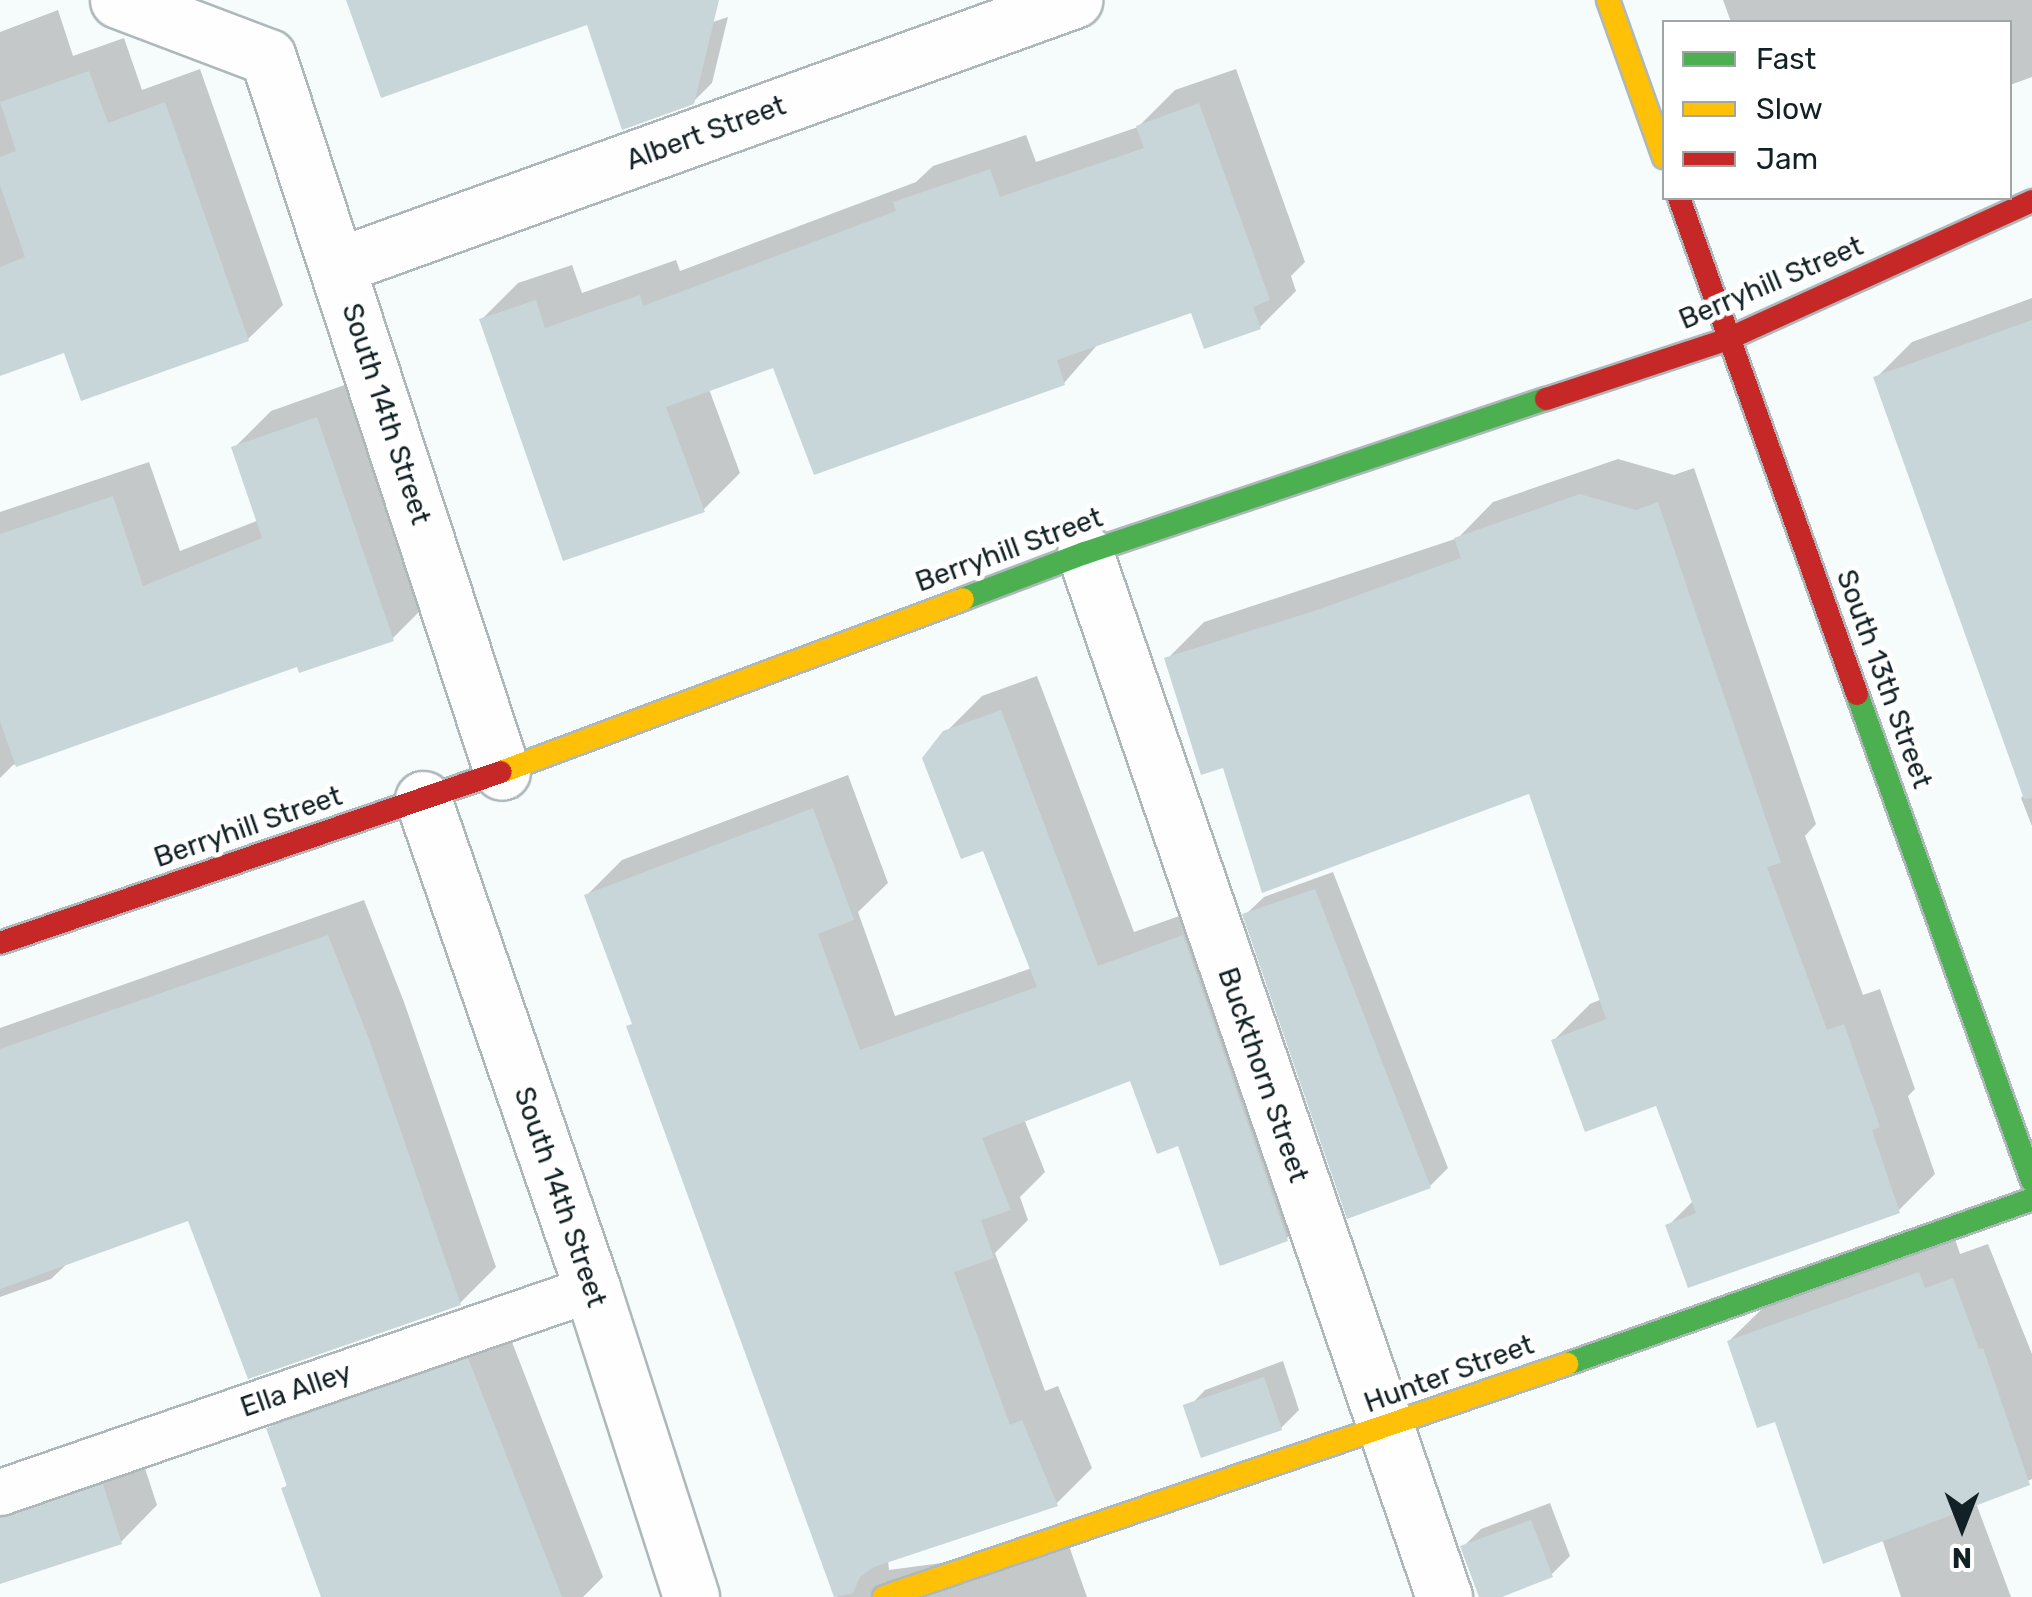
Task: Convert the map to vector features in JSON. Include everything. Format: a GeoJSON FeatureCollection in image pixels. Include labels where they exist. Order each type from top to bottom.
{"type":"FeatureCollection","features":[{"type":"Feature","properties":{"kind":"street","name":"South 14th Street"},"geometry":{"type":"LineString","coordinates":[[118,0],[268,57],[502,772]]}},
{"type":"Feature","properties":{"kind":"street","name":"Albert Street"},"geometry":{"type":"LineString","coordinates":[[337,266],[1074,0]]}},
{"type":"Feature","properties":{"kind":"street"},"geometry":{"type":"LineString","coordinates":[[1608,0],[1662,151]]}},
{"type":"Feature","properties":{"kind":"street","name":"South 13th Street"},"geometry":{"type":"LineString","coordinates":[[1680,200],[2032,1181]]}},
{"type":"Feature","properties":{"kind":"street","name":"Berryhill Street"},"geometry":{"type":"LineString","coordinates":[[0,944],[502,772],[1085,553],[1728,339],[2032,201]]}},
{"type":"Feature","properties":{"kind":"street","name":"Buckthorn Street"},"geometry":{"type":"LineString","coordinates":[[1085,553],[1444,1597]]}},
{"type":"Feature","properties":{"kind":"street","name":"South 14th Street"},"geometry":{"type":"LineString","coordinates":[[423,799],[592,1288],[691,1597]]}},
{"type":"Feature","properties":{"kind":"street","name":"Hunter Street"},"geometry":{"type":"LineString","coordinates":[[884,1597],[1384,1429],[2032,1198]]}},
{"type":"Feature","properties":{"kind":"lane","name":"Ella Alley"},"geometry":{"type":"LineString","coordinates":[[0,1492],[592,1288]]}},
{"type":"Feature","properties":{"kind":"building"},"geometry":{"type":"Polygon","coordinates":[[[346,0],[719,0],[694,104],[622,130],[587,25],[381,98],[346,0]]]}},
{"type":"Feature","properties":{"kind":"building"},"geometry":{"type":"Polygon","coordinates":[[[89,71],[108,123],[165,102],[249,341],[81,401],[64,353],[0,376],[0,267],[25,257],[0,185],[0,157],[16,151],[0,102],[89,71]]]}},
{"type":"Feature","properties":{"kind":"building"},"geometry":{"type":"Polygon","coordinates":[[[1199,103],[1270,300],[1253,307],[1261,329],[1204,349],[1191,313],[1057,360],[1065,385],[814,475],[773,368],[666,407],[705,512],[563,561],[479,319],[536,300],[545,328],[640,295],[643,306],[896,211],[893,202],[990,169],[1000,197],[1144,148],[1136,126],[1199,103]]]}},
{"type":"Feature","properties":{"kind":"building"},"geometry":{"type":"Polygon","coordinates":[[[2032,320],[2032,798],[2024,799],[1873,377],[2032,320]]]}},
{"type":"Feature","properties":{"kind":"building"},"geometry":{"type":"Polygon","coordinates":[[[317,417],[394,641],[299,673],[297,667],[16,767],[0,721],[0,534],[113,496],[143,586],[262,538],[231,447],[317,417]]]}},
{"type":"Feature","properties":{"kind":"building"},"geometry":{"type":"Polygon","coordinates":[[[1580,494],[1636,510],[1658,502],[1781,863],[1767,867],[1827,1030],[1844,1024],[1880,1127],[1872,1130],[1900,1213],[1688,1288],[1665,1225],[1696,1213],[1656,1106],[1585,1132],[1551,1040],[1606,1019],[1529,794],[1262,893],[1223,768],[1201,775],[1164,658],[1317,610],[1461,558],[1454,538],[1580,494]]]}},
{"type":"Feature","properties":{"kind":"building"},"geometry":{"type":"Polygon","coordinates":[[[1001,710],[1098,966],[1183,935],[1288,1241],[1220,1266],[1178,1146],[1157,1154],[1130,1081],[982,1138],[1011,1210],[981,1220],[994,1258],[954,1272],[1010,1425],[1022,1420],[1058,1506],[874,1567],[860,1577],[853,1593],[834,1597],[626,1026],[632,1024],[584,895],[813,808],[854,920],[818,934],[860,1050],[1037,987],[983,851],[961,859],[922,758],[943,731],[1001,710]]]}},
{"type":"Feature","properties":{"kind":"building"},"geometry":{"type":"Polygon","coordinates":[[[1315,889],[1431,1188],[1347,1219],[1242,914],[1315,889]]]}},
{"type":"Feature","properties":{"kind":"building"},"geometry":{"type":"Polygon","coordinates":[[[328,935],[369,1039],[461,1305],[248,1379],[188,1221],[0,1289],[0,1049],[328,935]]]}},
{"type":"Feature","properties":{"kind":"building"},"geometry":{"type":"Polygon","coordinates":[[[1919,1272],[1925,1288],[1953,1278],[1979,1349],[1983,1348],[2030,1485],[1823,1564],[1775,1422],[1757,1428],[1727,1341],[1919,1272]]]}},
{"type":"Feature","properties":{"kind":"building"},"geometry":{"type":"Polygon","coordinates":[[[468,1358],[562,1597],[321,1597],[281,1488],[287,1486],[266,1428],[468,1358]]]}},
{"type":"Feature","properties":{"kind":"building"},"geometry":{"type":"Polygon","coordinates":[[[1264,1377],[1282,1430],[1201,1458],[1183,1405],[1264,1377]]]}},
{"type":"Feature","properties":{"kind":"building"},"geometry":{"type":"Polygon","coordinates":[[[103,1484],[122,1544],[0,1584],[0,1518],[103,1484]]]}},
{"type":"Feature","properties":{"kind":"building"},"geometry":{"type":"Polygon","coordinates":[[[1531,1520],[1553,1577],[1502,1597],[1479,1597],[1460,1546],[1531,1520]]]}},
{"type":"Feature","properties":{"kind":"traffic: fast"},"geometry":{"type":"LineString","coordinates":[[963,599],[1085,553],[1546,399]]}},
{"type":"Feature","properties":{"kind":"traffic: fast"},"geometry":{"type":"LineString","coordinates":[[1857,694],[2032,1181]]}},
{"type":"Feature","properties":{"kind":"traffic: fast"},"geometry":{"type":"LineString","coordinates":[[1567,1364],[2032,1199]]}},
{"type":"Feature","properties":{"kind":"traffic: slow"},"geometry":{"type":"LineString","coordinates":[[1608,0],[1662,151]]}},
{"type":"Feature","properties":{"kind":"traffic: slow"},"geometry":{"type":"LineString","coordinates":[[501,772],[963,599]]}},
{"type":"Feature","properties":{"kind":"traffic: slow"},"geometry":{"type":"LineString","coordinates":[[884,1597],[1567,1364]]}},
{"type":"Feature","properties":{"kind":"traffic: jam"},"geometry":{"type":"LineString","coordinates":[[1680,200],[1857,694]]}},
{"type":"Feature","properties":{"kind":"traffic: jam"},"geometry":{"type":"LineString","coordinates":[[1546,399],[1728,339],[2032,201]]}},
{"type":"Feature","properties":{"kind":"traffic: jam"},"geometry":{"type":"LineString","coordinates":[[0,943],[501,772]]}}]}
